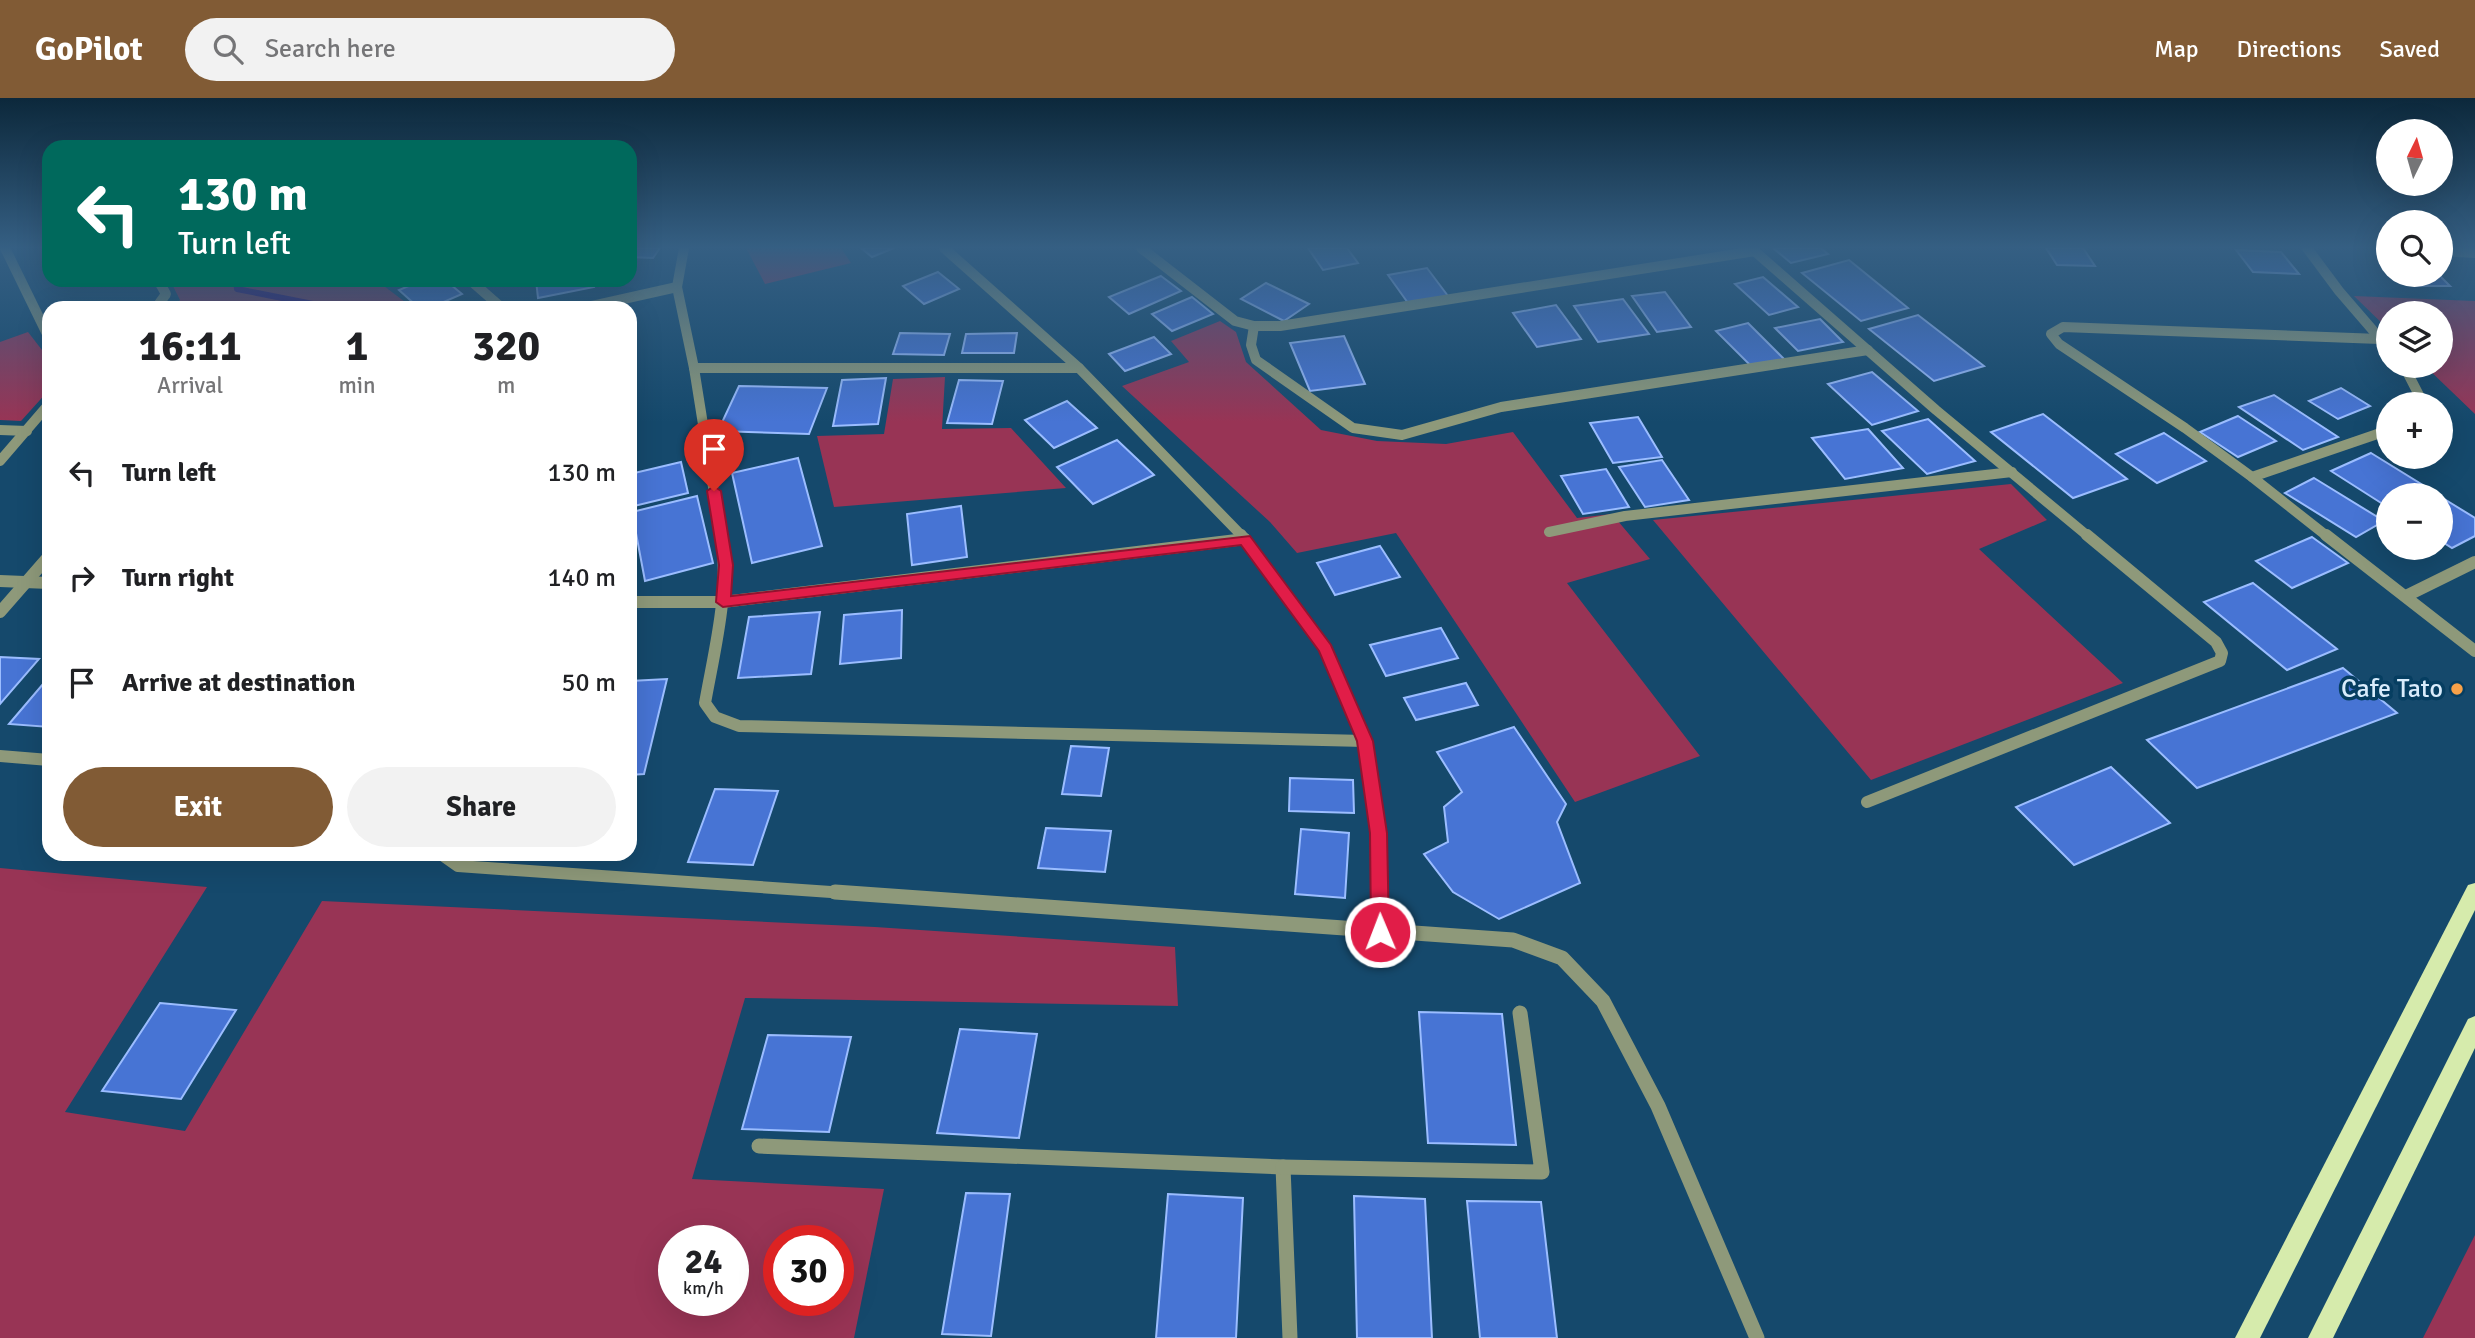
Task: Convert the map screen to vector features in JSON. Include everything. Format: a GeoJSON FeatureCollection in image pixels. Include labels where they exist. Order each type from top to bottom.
{"type":"FeatureCollection","features":[{"type":"Feature","properties":{"kind":"main road"},"geometry":{"type":"LineString","coordinates":[[2247,1338],[2475,891]]}},
{"type":"Feature","properties":{"kind":"main road"},"geometry":{"type":"LineString","coordinates":[[2320,1338],[2475,1026]]}},
{"type":"Feature","properties":{"kind":"street"},"geometry":{"type":"LineString","coordinates":[[33,306],[42,324]]}},
{"type":"Feature","properties":{"kind":"street"},"geometry":{"type":"LineString","coordinates":[[681,306],[694,368],[726,565],[723,602],[705,703],[715,717],[739,726],[1365,741]]}},
{"type":"Feature","properties":{"kind":"street"},"geometry":{"type":"LineString","coordinates":[[1009,306],[1079,368],[1245,539],[1326,649],[1365,741],[1378,833],[1380,932]]}},
{"type":"Feature","properties":{"kind":"street"},"geometry":{"type":"LineString","coordinates":[[1216,306],[1235,321],[1254,326],[1280,326],[1404,306]]}},
{"type":"Feature","properties":{"kind":"street"},"geometry":{"type":"LineString","coordinates":[[1818,306],[2216,642],[2222,653],[2220,661],[1867,802]]}},
{"type":"Feature","properties":{"kind":"street"},"geometry":{"type":"LineString","coordinates":[[2352,306],[2376,334]]}},
{"type":"Feature","properties":{"kind":"street"},"geometry":{"type":"LineString","coordinates":[[1254,326],[1251,345],[1256,360],[1353,428],[1402,435],[1501,407],[1868,350]]}},
{"type":"Feature","properties":{"kind":"street"},"geometry":{"type":"LineString","coordinates":[[2376,339],[2063,327],[2051,334],[2059,344],[2185,428],[2252,477],[2475,651]]}},
{"type":"Feature","properties":{"kind":"street"},"geometry":{"type":"LineString","coordinates":[[694,368],[1079,368]]}},
{"type":"Feature","properties":{"kind":"street"},"geometry":{"type":"LineString","coordinates":[[0,461],[42,413]]}},
{"type":"Feature","properties":{"kind":"street"},"geometry":{"type":"LineString","coordinates":[[0,430],[27,431]]}},
{"type":"Feature","properties":{"kind":"street"},"geometry":{"type":"LineString","coordinates":[[2252,477],[2376,434]]}},
{"type":"Feature","properties":{"kind":"street"},"geometry":{"type":"LineString","coordinates":[[1549,532],[1625,516],[2012,472]]}},
{"type":"Feature","properties":{"kind":"street"},"geometry":{"type":"LineString","coordinates":[[637,602],[723,602],[1245,539]]}},
{"type":"Feature","properties":{"kind":"street"},"geometry":{"type":"LineString","coordinates":[[2406,596],[2475,562]]}},
{"type":"Feature","properties":{"kind":"street"},"geometry":{"type":"LineString","coordinates":[[0,612],[42,564]]}},
{"type":"Feature","properties":{"kind":"street"},"geometry":{"type":"LineString","coordinates":[[0,580],[42,583]]}},
{"type":"Feature","properties":{"kind":"street"},"geometry":{"type":"LineString","coordinates":[[0,756],[42,759]]}},
{"type":"Feature","properties":{"kind":"street"},"geometry":{"type":"LineString","coordinates":[[451,861],[458,866],[1513,940],[1562,958],[1603,1001],[1658,1106],[1757,1338]]}},
{"type":"Feature","properties":{"kind":"street"},"geometry":{"type":"LineString","coordinates":[[759,1146],[1283,1167],[1542,1172],[1520,1013]]}},
{"type":"Feature","properties":{"kind":"street"},"geometry":{"type":"LineString","coordinates":[[1283,1167],[1290,1338]]}},
{"type":"Feature","properties":{"kind":"shaded area"},"geometry":{"type":"Polygon","coordinates":[[[2364,306],[2376,306],[2376,317],[2364,306]]]}},
{"type":"Feature","properties":{"kind":"shaded area"},"geometry":{"type":"Polygon","coordinates":[[[2453,306],[2475,306],[2475,414],[2438,378],[2453,378],[2453,306]]]}},
{"type":"Feature","properties":{"kind":"shaded area"},"geometry":{"type":"Polygon","coordinates":[[[1220,321],[1236,332],[1246,362],[1321,430],[1377,441],[1446,444],[1513,432],[1577,518],[1612,514],[1650,559],[1567,583],[1700,756],[1575,802],[1396,533],[1297,553],[1270,522],[1122,386],[1189,362],[1171,341],[1220,321]]]}},
{"type":"Feature","properties":{"kind":"shaded area"},"geometry":{"type":"Polygon","coordinates":[[[28,332],[42,350],[42,398],[21,421],[0,420],[0,342],[28,332]]]}},
{"type":"Feature","properties":{"kind":"shaded area"},"geometry":{"type":"Polygon","coordinates":[[[945,377],[942,429],[1011,428],[1066,488],[834,507],[817,436],[884,434],[893,379],[945,377]]]}},
{"type":"Feature","properties":{"kind":"shaded area"},"geometry":{"type":"Polygon","coordinates":[[[2011,484],[2047,520],[1979,549],[2123,683],[1871,780],[1653,520],[2011,484]]]}},
{"type":"Feature","properties":{"kind":"shaded area"},"geometry":{"type":"Polygon","coordinates":[[[0,868],[207,887],[65,1112],[185,1131],[322,901],[875,927],[1175,947],[1178,1006],[745,998],[692,1179],[884,1189],[854,1338],[0,1338],[0,868]]]}},
{"type":"Feature","properties":{"kind":"shaded area"},"geometry":{"type":"Polygon","coordinates":[[[2475,1235],[2475,1338],[2423,1338],[2475,1235]]]}},
{"type":"Feature","properties":{"kind":"building"},"geometry":{"type":"Polygon","coordinates":[[[1119,306],[1147,306],[1129,314],[1119,306]]]}},
{"type":"Feature","properties":{"kind":"building"},"geometry":{"type":"Polygon","coordinates":[[[1171,306],[1203,306],[1213,314],[1172,331],[1152,314],[1171,306]]]}},
{"type":"Feature","properties":{"kind":"building"},"geometry":{"type":"Polygon","coordinates":[[[1254,306],[1306,306],[1284,321],[1254,306]]]}},
{"type":"Feature","properties":{"kind":"building"},"geometry":{"type":"Polygon","coordinates":[[[1557,306],[1581,339],[1537,347],[1513,313],[1557,306]]]}},
{"type":"Feature","properties":{"kind":"building"},"geometry":{"type":"Polygon","coordinates":[[[1574,306],[1628,306],[1649,334],[1598,342],[1574,306]]]}},
{"type":"Feature","properties":{"kind":"building"},"geometry":{"type":"Polygon","coordinates":[[[1639,306],[1675,306],[1691,327],[1657,332],[1639,306]]]}},
{"type":"Feature","properties":{"kind":"building"},"geometry":{"type":"Polygon","coordinates":[[[1759,306],[1798,307],[1769,315],[1759,306]]]}},
{"type":"Feature","properties":{"kind":"building"},"geometry":{"type":"Polygon","coordinates":[[[1842,306],[1908,308],[1861,321],[1842,306]]]}},
{"type":"Feature","properties":{"kind":"building"},"geometry":{"type":"Polygon","coordinates":[[[1918,315],[1984,366],[1934,381],[1869,329],[1918,315]]]}},
{"type":"Feature","properties":{"kind":"building"},"geometry":{"type":"Polygon","coordinates":[[[1820,319],[1843,342],[1798,351],[1775,328],[1820,319]]]}},
{"type":"Feature","properties":{"kind":"building"},"geometry":{"type":"Polygon","coordinates":[[[1748,323],[1786,361],[1754,369],[1716,331],[1748,323]]]}},
{"type":"Feature","properties":{"kind":"building"},"geometry":{"type":"Polygon","coordinates":[[[900,333],[950,334],[944,355],[893,354],[900,333]]]}},
{"type":"Feature","properties":{"kind":"building"},"geometry":{"type":"Polygon","coordinates":[[[1017,333],[1014,353],[962,353],[966,334],[1017,333]]]}},
{"type":"Feature","properties":{"kind":"building"},"geometry":{"type":"Polygon","coordinates":[[[1344,336],[1365,384],[1310,391],[1290,343],[1344,336]]]}},
{"type":"Feature","properties":{"kind":"building"},"geometry":{"type":"Polygon","coordinates":[[[1154,337],[1171,354],[1125,371],[1109,354],[1154,337]]]}},
{"type":"Feature","properties":{"kind":"building"},"geometry":{"type":"Polygon","coordinates":[[[1872,372],[1918,411],[1872,425],[1828,384],[1872,372]]]}},
{"type":"Feature","properties":{"kind":"building"},"geometry":{"type":"Polygon","coordinates":[[[886,378],[878,424],[833,426],[842,380],[886,378]]]}},
{"type":"Feature","properties":{"kind":"building"},"geometry":{"type":"Polygon","coordinates":[[[959,380],[1003,381],[992,424],[947,423],[959,380]]]}},
{"type":"Feature","properties":{"kind":"building"},"geometry":{"type":"Polygon","coordinates":[[[739,386],[827,388],[809,434],[718,431],[739,386]]]}},
{"type":"Feature","properties":{"kind":"building"},"geometry":{"type":"Polygon","coordinates":[[[2341,388],[2370,406],[2338,419],[2309,401],[2341,388]]]}},
{"type":"Feature","properties":{"kind":"building"},"geometry":{"type":"Polygon","coordinates":[[[2274,395],[2338,437],[2303,450],[2239,407],[2274,395]]]}},
{"type":"Feature","properties":{"kind":"building"},"geometry":{"type":"Polygon","coordinates":[[[1067,401],[1097,428],[1054,448],[1025,420],[1067,401]]]}},
{"type":"Feature","properties":{"kind":"building"},"geometry":{"type":"Polygon","coordinates":[[[2043,414],[2127,479],[2073,498],[1991,432],[2043,414]]]}},
{"type":"Feature","properties":{"kind":"building"},"geometry":{"type":"Polygon","coordinates":[[[2238,416],[2276,441],[2238,457],[2200,432],[2238,416]]]}},
{"type":"Feature","properties":{"kind":"building"},"geometry":{"type":"Polygon","coordinates":[[[1638,417],[1662,457],[1613,463],[1590,423],[1638,417]]]}},
{"type":"Feature","properties":{"kind":"building"},"geometry":{"type":"Polygon","coordinates":[[[1928,419],[1975,461],[1927,474],[1882,431],[1928,419]]]}},
{"type":"Feature","properties":{"kind":"building"},"geometry":{"type":"Polygon","coordinates":[[[1868,429],[1903,468],[1845,479],[1812,438],[1868,429]]]}},
{"type":"Feature","properties":{"kind":"building"},"geometry":{"type":"Polygon","coordinates":[[[2164,433],[2206,461],[2157,483],[2116,454],[2164,433]]]}},
{"type":"Feature","properties":{"kind":"building"},"geometry":{"type":"Polygon","coordinates":[[[1117,440],[1154,475],[1093,504],[1057,467],[1117,440]]]}},
{"type":"Feature","properties":{"kind":"building"},"geometry":{"type":"Polygon","coordinates":[[[2371,453],[2376,456],[2376,469],[2397,469],[2420,483],[2376,483],[2376,500],[2331,471],[2371,453]]]}},
{"type":"Feature","properties":{"kind":"building"},"geometry":{"type":"Polygon","coordinates":[[[798,458],[822,546],[752,563],[732,473],[798,458]]]}},
{"type":"Feature","properties":{"kind":"building"},"geometry":{"type":"Polygon","coordinates":[[[1662,460],[1689,500],[1645,507],[1619,467],[1662,460]]]}},
{"type":"Feature","properties":{"kind":"building"},"geometry":{"type":"Polygon","coordinates":[[[681,462],[688,493],[637,505],[637,472],[681,462]]]}},
{"type":"Feature","properties":{"kind":"building"},"geometry":{"type":"Polygon","coordinates":[[[1606,469],[1629,507],[1583,514],[1561,476],[1606,469]]]}},
{"type":"Feature","properties":{"kind":"building"},"geometry":{"type":"Polygon","coordinates":[[[2314,478],[2376,516],[2376,526],[2356,537],[2285,493],[2314,478]]]}},
{"type":"Feature","properties":{"kind":"building"},"geometry":{"type":"Polygon","coordinates":[[[697,496],[713,563],[645,581],[637,539],[637,511],[697,496]]]}},
{"type":"Feature","properties":{"kind":"building"},"geometry":{"type":"Polygon","coordinates":[[[2453,504],[2475,518],[2475,536],[2453,547],[2453,504]]]}},
{"type":"Feature","properties":{"kind":"building"},"geometry":{"type":"Polygon","coordinates":[[[961,506],[967,557],[912,565],[907,514],[961,506]]]}},
{"type":"Feature","properties":{"kind":"building"},"geometry":{"type":"Polygon","coordinates":[[[2312,537],[2348,563],[2292,588],[2256,561],[2312,537]]]}},
{"type":"Feature","properties":{"kind":"building"},"geometry":{"type":"Polygon","coordinates":[[[1380,546],[1400,577],[1335,595],[1317,563],[1380,546]]]}},
{"type":"Feature","properties":{"kind":"building"},"geometry":{"type":"Polygon","coordinates":[[[2253,583],[2337,649],[2287,670],[2204,602],[2253,583]]]}},
{"type":"Feature","properties":{"kind":"building"},"geometry":{"type":"Polygon","coordinates":[[[902,610],[901,658],[840,664],[844,615],[902,610]]]}},
{"type":"Feature","properties":{"kind":"building"},"geometry":{"type":"Polygon","coordinates":[[[820,612],[811,674],[738,678],[749,617],[820,612]]]}},
{"type":"Feature","properties":{"kind":"building"},"geometry":{"type":"Polygon","coordinates":[[[1441,628],[1458,658],[1386,676],[1370,645],[1441,628]]]}},
{"type":"Feature","properties":{"kind":"building"},"geometry":{"type":"Polygon","coordinates":[[[0,657],[39,659],[0,704],[0,657]]]}},
{"type":"Feature","properties":{"kind":"building"},"geometry":{"type":"Polygon","coordinates":[[[2343,668],[2397,713],[2197,788],[2147,740],[2343,668]]]}},
{"type":"Feature","properties":{"kind":"building"},"geometry":{"type":"Polygon","coordinates":[[[667,679],[644,774],[637,774],[637,681],[667,679]]]}},
{"type":"Feature","properties":{"kind":"building"},"geometry":{"type":"Polygon","coordinates":[[[1466,683],[1478,705],[1416,720],[1404,698],[1466,683]]]}},
{"type":"Feature","properties":{"kind":"building"},"geometry":{"type":"Polygon","coordinates":[[[42,685],[42,726],[9,724],[42,685]]]}},
{"type":"Feature","properties":{"kind":"building"},"geometry":{"type":"Polygon","coordinates":[[[1514,727],[1566,804],[1557,822],[1580,883],[1499,919],[1453,892],[1424,854],[1448,842],[1444,807],[1462,792],[1437,752],[1514,727]]]}},
{"type":"Feature","properties":{"kind":"building"},"geometry":{"type":"Polygon","coordinates":[[[1071,746],[1109,748],[1101,796],[1062,794],[1071,746]]]}},
{"type":"Feature","properties":{"kind":"building"},"geometry":{"type":"Polygon","coordinates":[[[2111,767],[2170,823],[2074,865],[2016,807],[2111,767]]]}},
{"type":"Feature","properties":{"kind":"building"},"geometry":{"type":"Polygon","coordinates":[[[1290,778],[1353,780],[1354,813],[1289,811],[1290,778]]]}},
{"type":"Feature","properties":{"kind":"building"},"geometry":{"type":"Polygon","coordinates":[[[715,789],[778,791],[753,865],[688,862],[715,789]]]}},
{"type":"Feature","properties":{"kind":"building"},"geometry":{"type":"Polygon","coordinates":[[[1046,828],[1111,831],[1105,872],[1038,868],[1046,828]]]}},
{"type":"Feature","properties":{"kind":"building"},"geometry":{"type":"Polygon","coordinates":[[[1301,829],[1349,833],[1345,898],[1295,894],[1301,829]]]}},
{"type":"Feature","properties":{"kind":"building"},"geometry":{"type":"Polygon","coordinates":[[[160,1003],[236,1010],[181,1099],[102,1091],[160,1003]]]}},
{"type":"Feature","properties":{"kind":"building"},"geometry":{"type":"Polygon","coordinates":[[[1419,1012],[1502,1014],[1516,1145],[1428,1143],[1419,1012]]]}},
{"type":"Feature","properties":{"kind":"building"},"geometry":{"type":"Polygon","coordinates":[[[960,1029],[1037,1034],[1019,1138],[937,1133],[960,1029]]]}},
{"type":"Feature","properties":{"kind":"building"},"geometry":{"type":"Polygon","coordinates":[[[768,1035],[851,1037],[829,1132],[742,1129],[768,1035]]]}},
{"type":"Feature","properties":{"kind":"building"},"geometry":{"type":"Polygon","coordinates":[[[966,1193],[1010,1194],[991,1336],[942,1334],[966,1193]]]}},
{"type":"Feature","properties":{"kind":"building"},"geometry":{"type":"Polygon","coordinates":[[[1168,1194],[1243,1198],[1236,1338],[1156,1338],[1168,1194]]]}},
{"type":"Feature","properties":{"kind":"building"},"geometry":{"type":"Polygon","coordinates":[[[1354,1196],[1425,1199],[1432,1338],[1357,1338],[1354,1196]]]}},
{"type":"Feature","properties":{"kind":"building"},"geometry":{"type":"Polygon","coordinates":[[[1467,1201],[1541,1202],[1557,1338],[1480,1338],[1467,1201]]]}},
{"type":"Feature","properties":{"kind":"place","name":"Cafe Tato"},"geometry":{"type":"Point","coordinates":[2457,689]}},
{"type":"Feature","properties":{"kind":"route"},"geometry":{"type":"LineString","coordinates":[[714,491],[726,565],[723,602],[1245,539],[1326,649],[1365,741],[1378,833],[1380,932]]}}]}
